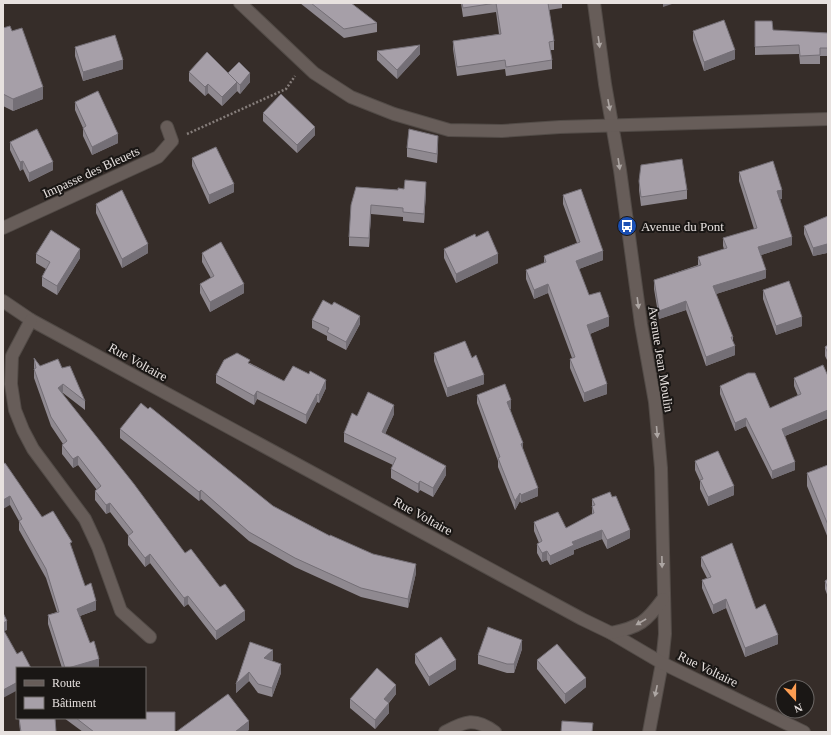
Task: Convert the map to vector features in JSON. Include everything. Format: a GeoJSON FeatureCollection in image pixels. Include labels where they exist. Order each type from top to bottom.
{"type":"FeatureCollection","features":[{"type":"Feature","properties":{"kind":"street"},"geometry":{"type":"LineString","coordinates":[[240,3],[314,73],[351,97],[394,114],[449,130],[502,131],[560,127],[828,119]]}},
{"type":"Feature","properties":{"kind":"street","name":"Avenue Jean Moulin"},"geometry":{"type":"LineString","coordinates":[[594,3],[641,324],[655,402],[660,468],[664,634],[662,662],[649,732]]}},
{"type":"Feature","properties":{"kind":"street","name":"Impasse des Bleuets"},"geometry":{"type":"LineString","coordinates":[[3,228],[158,157],[172,141],[167,127]]}},
{"type":"Feature","properties":{"kind":"street","name":"Rue Voltaire"},"geometry":{"type":"LineString","coordinates":[[3,301],[31,320],[582,619],[611,633],[662,662],[804,732]]}},
{"type":"Feature","properties":{"kind":"street"},"geometry":{"type":"LineString","coordinates":[[31,320],[12,356],[11,384],[15,410],[22,430],[85,519],[98,547],[121,611],[150,637]]}},
{"type":"Feature","properties":{"kind":"street"},"geometry":{"type":"LineString","coordinates":[[611,633],[629,629],[642,623],[649,618],[663,598]]}},
{"type":"Feature","properties":{"kind":"street"},"geometry":{"type":"LineString","coordinates":[[445,732],[463,722],[484,724],[494,732]]}},
{"type":"Feature","properties":{"kind":"path"},"geometry":{"type":"LineString","coordinates":[[195,131],[286,89],[294,76]]}},
{"type":"Feature","properties":{"kind":"building"},"geometry":{"type":"Polygon","coordinates":[[[311,3],[351,3],[377,23],[344,29],[311,3]]]}},
{"type":"Feature","properties":{"kind":"building"},"geometry":{"type":"Polygon","coordinates":[[[462,3],[496,3],[463,8],[462,3]]]}},
{"type":"Feature","properties":{"kind":"building"},"geometry":{"type":"Polygon","coordinates":[[[496,3],[548,3],[554,41],[549,42],[552,60],[506,67],[505,60],[457,67],[453,41],[501,34],[496,3]]]}},
{"type":"Feature","properties":{"kind":"building"},"geometry":{"type":"Polygon","coordinates":[[[724,20],[735,50],[704,62],[693,31],[724,20]]]}},
{"type":"Feature","properties":{"kind":"building"},"geometry":{"type":"Polygon","coordinates":[[[755,21],[772,21],[773,30],[828,33],[828,48],[820,48],[820,55],[800,56],[799,45],[755,47],[755,21]]]}},
{"type":"Feature","properties":{"kind":"building"},"geometry":{"type":"Polygon","coordinates":[[[10,26],[12,31],[22,28],[43,87],[13,99],[3,94],[3,28],[10,26]]]}},
{"type":"Feature","properties":{"kind":"building"},"geometry":{"type":"Polygon","coordinates":[[[115,35],[123,60],[83,72],[75,47],[115,35]]]}},
{"type":"Feature","properties":{"kind":"building"},"geometry":{"type":"Polygon","coordinates":[[[420,45],[397,70],[377,51],[420,45]]]}},
{"type":"Feature","properties":{"kind":"building"},"geometry":{"type":"Polygon","coordinates":[[[207,52],[237,82],[222,97],[208,84],[205,87],[189,72],[207,52]]]}},
{"type":"Feature","properties":{"kind":"building"},"geometry":{"type":"Polygon","coordinates":[[[239,62],[250,73],[240,85],[228,73],[239,62]]]}},
{"type":"Feature","properties":{"kind":"building"},"geometry":{"type":"Polygon","coordinates":[[[98,91],[118,134],[92,147],[83,128],[86,126],[75,102],[98,91]]]}},
{"type":"Feature","properties":{"kind":"building"},"geometry":{"type":"Polygon","coordinates":[[[281,94],[315,127],[297,145],[263,113],[281,94]]]}},
{"type":"Feature","properties":{"kind":"building"},"geometry":{"type":"Polygon","coordinates":[[[37,129],[53,162],[29,173],[23,161],[20,162],[10,142],[37,129]]]}},
{"type":"Feature","properties":{"kind":"building"},"geometry":{"type":"Polygon","coordinates":[[[409,129],[438,136],[437,154],[407,148],[409,129]]]}},
{"type":"Feature","properties":{"kind":"building"},"geometry":{"type":"Polygon","coordinates":[[[216,147],[234,184],[209,195],[192,158],[216,147]]]}},
{"type":"Feature","properties":{"kind":"building"},"geometry":{"type":"Polygon","coordinates":[[[682,159],[687,190],[641,197],[639,181],[641,165],[682,159]]]}},
{"type":"Feature","properties":{"kind":"building"},"geometry":{"type":"Polygon","coordinates":[[[773,161],[782,190],[777,191],[792,237],[758,247],[766,270],[713,286],[733,337],[731,337],[735,346],[706,357],[686,301],[659,311],[654,280],[701,265],[698,257],[727,248],[723,238],[757,228],[739,172],[773,161]]]}},
{"type":"Feature","properties":{"kind":"building"},"geometry":{"type":"Polygon","coordinates":[[[405,180],[426,182],[424,214],[403,212],[403,208],[371,205],[369,238],[349,237],[351,205],[356,187],[398,190],[398,188],[404,189],[405,180]]]}},
{"type":"Feature","properties":{"kind":"building"},"geometry":{"type":"Polygon","coordinates":[[[581,189],[603,251],[576,261],[589,295],[600,292],[609,317],[587,325],[607,384],[584,393],[570,359],[575,357],[548,284],[534,290],[526,270],[546,262],[544,256],[580,242],[563,195],[581,189]]]}},
{"type":"Feature","properties":{"kind":"building"},"geometry":{"type":"Polygon","coordinates":[[[122,190],[148,244],[122,259],[96,204],[122,190]]]}},
{"type":"Feature","properties":{"kind":"building"},"geometry":{"type":"Polygon","coordinates":[[[828,216],[828,248],[827,244],[813,248],[804,226],[828,216]]]}},
{"type":"Feature","properties":{"kind":"building"},"geometry":{"type":"Polygon","coordinates":[[[51,230],[80,249],[57,286],[42,277],[50,262],[36,254],[51,230]]]}},
{"type":"Feature","properties":{"kind":"building"},"geometry":{"type":"Polygon","coordinates":[[[488,231],[498,254],[456,274],[444,249],[475,234],[476,237],[488,231]]]}},
{"type":"Feature","properties":{"kind":"building"},"geometry":{"type":"Polygon","coordinates":[[[221,242],[244,284],[210,302],[200,284],[214,276],[202,253],[221,242]]]}},
{"type":"Feature","properties":{"kind":"building"},"geometry":{"type":"Polygon","coordinates":[[[789,281],[802,317],[776,326],[763,290],[789,281]]]}},
{"type":"Feature","properties":{"kind":"building"},"geometry":{"type":"Polygon","coordinates":[[[323,300],[332,305],[334,302],[360,316],[346,342],[327,332],[329,328],[312,320],[323,300]]]}},
{"type":"Feature","properties":{"kind":"building"},"geometry":{"type":"Polygon","coordinates":[[[465,341],[472,358],[476,355],[484,375],[447,388],[434,353],[465,341]]]}},
{"type":"Feature","properties":{"kind":"building"},"geometry":{"type":"Polygon","coordinates":[[[828,345],[828,353],[825,347],[828,345]]]}},
{"type":"Feature","properties":{"kind":"building"},"geometry":{"type":"Polygon","coordinates":[[[237,353],[250,360],[248,363],[284,381],[293,366],[309,374],[310,371],[326,380],[319,395],[317,394],[306,415],[257,391],[254,396],[216,375],[224,360],[237,353]]]}},
{"type":"Feature","properties":{"kind":"building"},"geometry":{"type":"Polygon","coordinates":[[[34,358],[40,366],[58,359],[62,368],[70,366],[85,401],[63,384],[58,388],[134,484],[185,553],[191,549],[220,587],[225,584],[245,611],[216,631],[188,596],[184,598],[150,554],[145,558],[128,536],[133,532],[110,503],[106,505],[95,491],[101,486],[78,456],[73,459],[62,445],[67,441],[51,417],[34,369],[36,368],[34,358]]]}},
{"type":"Feature","properties":{"kind":"building"},"geometry":{"type":"Polygon","coordinates":[[[823,365],[828,376],[828,410],[782,429],[795,462],[772,471],[746,418],[735,423],[720,386],[748,373],[755,373],[770,408],[801,394],[794,378],[823,365]]]}},
{"type":"Feature","properties":{"kind":"building"},"geometry":{"type":"Polygon","coordinates":[[[505,384],[511,400],[507,402],[538,488],[521,495],[520,493],[515,501],[498,458],[500,457],[477,395],[505,384]]]}},
{"type":"Feature","properties":{"kind":"building"},"geometry":{"type":"Polygon","coordinates":[[[368,392],[394,405],[382,432],[446,466],[433,488],[420,481],[418,484],[391,469],[396,458],[344,433],[352,413],[357,416],[368,392]]]}},
{"type":"Feature","properties":{"kind":"building"},"geometry":{"type":"Polygon","coordinates":[[[141,403],[148,409],[150,407],[273,506],[330,536],[373,554],[416,564],[408,599],[361,588],[295,558],[249,532],[201,490],[199,492],[120,429],[141,403]]]}},
{"type":"Feature","properties":{"kind":"building"},"geometry":{"type":"Polygon","coordinates":[[[718,451],[734,486],[708,497],[700,480],[703,479],[695,461],[718,451]]]}},
{"type":"Feature","properties":{"kind":"building"},"geometry":{"type":"Polygon","coordinates":[[[5,463],[42,517],[53,511],[72,542],[70,543],[85,586],[91,583],[96,601],[77,609],[90,643],[94,641],[99,659],[71,667],[65,667],[48,615],[59,612],[46,569],[19,521],[22,519],[10,496],[3,500],[3,464],[5,463]]]}},
{"type":"Feature","properties":{"kind":"building"},"geometry":{"type":"Polygon","coordinates":[[[828,465],[828,525],[807,473],[828,465]]]}},
{"type":"Feature","properties":{"kind":"building"},"geometry":{"type":"Polygon","coordinates":[[[610,492],[612,497],[616,496],[630,530],[607,540],[602,530],[572,542],[574,545],[550,556],[547,551],[542,553],[537,544],[542,541],[534,522],[558,512],[566,528],[594,513],[592,506],[595,505],[592,499],[610,492]]]}},
{"type":"Feature","properties":{"kind":"building"},"geometry":{"type":"Polygon","coordinates":[[[732,543],[756,609],[765,604],[778,635],[745,648],[726,599],[713,605],[702,580],[711,577],[701,557],[732,543]]]}},
{"type":"Feature","properties":{"kind":"building"},"geometry":{"type":"Polygon","coordinates":[[[828,579],[828,589],[825,581],[828,579]]]}},
{"type":"Feature","properties":{"kind":"building"},"geometry":{"type":"Polygon","coordinates":[[[3,613],[7,621],[3,623],[3,613]]]}},
{"type":"Feature","properties":{"kind":"building"},"geometry":{"type":"Polygon","coordinates":[[[488,627],[522,640],[514,664],[507,664],[478,655],[488,627]]]}},
{"type":"Feature","properties":{"kind":"building"},"geometry":{"type":"Polygon","coordinates":[[[3,629],[17,654],[22,651],[30,667],[16,667],[16,683],[3,690],[3,629]]]}},
{"type":"Feature","properties":{"kind":"building"},"geometry":{"type":"Polygon","coordinates":[[[441,637],[456,660],[429,677],[415,654],[441,637]]]}},
{"type":"Feature","properties":{"kind":"building"},"geometry":{"type":"Polygon","coordinates":[[[250,642],[273,650],[264,658],[281,664],[272,688],[258,684],[249,672],[236,684],[250,642]]]}},
{"type":"Feature","properties":{"kind":"building"},"geometry":{"type":"Polygon","coordinates":[[[557,644],[586,678],[565,694],[537,660],[557,644]]]}},
{"type":"Feature","properties":{"kind":"building"},"geometry":{"type":"Polygon","coordinates":[[[377,668],[396,685],[384,699],[389,703],[375,720],[350,699],[377,668]]]}},
{"type":"Feature","properties":{"kind":"building"},"geometry":{"type":"Polygon","coordinates":[[[228,694],[249,721],[235,732],[176,732],[228,694]]]}},
{"type":"Feature","properties":{"kind":"building"},"geometry":{"type":"Polygon","coordinates":[[[146,712],[175,712],[175,732],[94,732],[77,719],[146,719],[146,712]]]}},
{"type":"Feature","properties":{"kind":"building"},"geometry":{"type":"Polygon","coordinates":[[[19,719],[55,719],[56,732],[21,732],[19,719]]]}},
{"type":"Feature","properties":{"kind":"building"},"geometry":{"type":"Polygon","coordinates":[[[562,721],[593,723],[592,732],[561,732],[562,721]]]}},
{"type":"Feature","properties":{"kind":"place","name":"Avenue du Pont"},"geometry":{"type":"Point","coordinates":[627,226]}}]}
